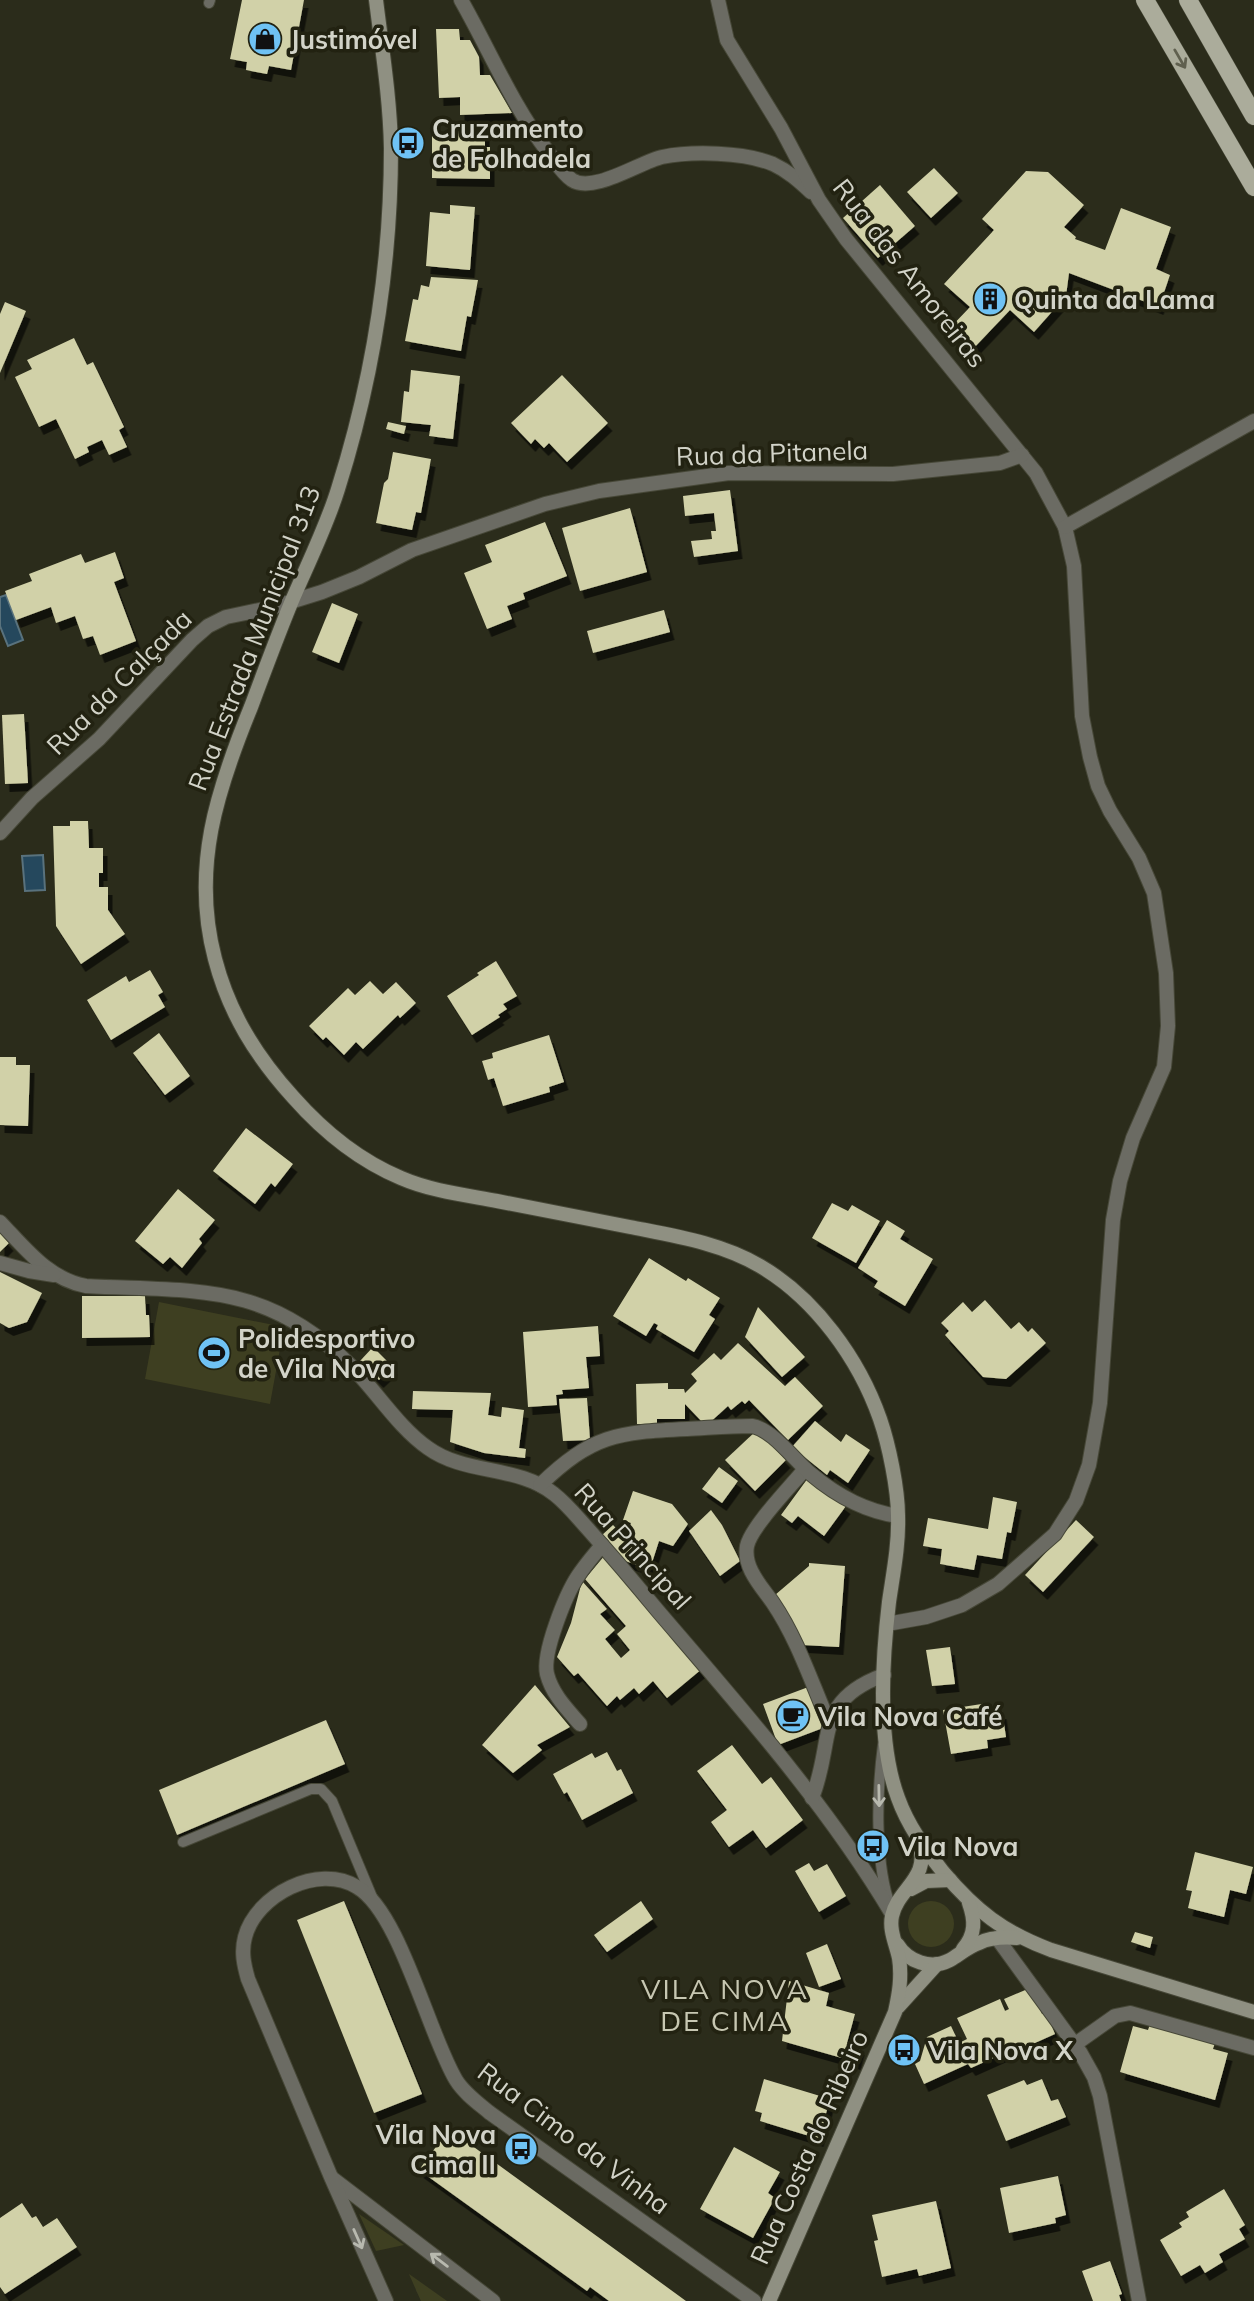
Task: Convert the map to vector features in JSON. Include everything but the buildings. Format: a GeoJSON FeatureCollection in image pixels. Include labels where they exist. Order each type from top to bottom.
{"type":"FeatureCollection","features":[{"type":"Feature","properties":{"kind":"main road","name":"Rua Estrada Municipal 313"},"geometry":{"type":"LineString","coordinates":[[376,0],[391,142],[385,277],[370,368],[338,489],[322,535],[291,602],[225,771],[209,837],[207,912],[210,935],[226,993],[243,1032],[269,1070],[313,1119],[370,1163],[404,1179],[445,1191],[680,1237],[723,1249],[761,1266],[816,1310],[853,1362],[880,1419],[896,1489],[898,1516],[884,1675],[885,1728],[894,1788],[918,1839],[969,1902],[994,1922],[1021,1938],[1051,1950],[1254,2012]]}},
{"type":"Feature","properties":{"kind":"main road"},"geometry":{"type":"LineString","coordinates":[[1145,0],[1254,187]]}},
{"type":"Feature","properties":{"kind":"main road"},"geometry":{"type":"LineString","coordinates":[[1188,0],[1254,116]]}},
{"type":"Feature","properties":{"kind":"main road"},"geometry":{"type":"LineString","coordinates":[[895,2012],[900,1971],[891,1927],[892,1914],[897,1902],[917,1876],[922,1861],[918,1839]]}},
{"type":"Feature","properties":{"kind":"main road"},"geometry":{"type":"LineString","coordinates":[[907,1892],[926,1881],[950,1880]]}},
{"type":"Feature","properties":{"kind":"main road"},"geometry":{"type":"LineString","coordinates":[[960,1953],[968,1944],[974,1926],[969,1902]]}},
{"type":"Feature","properties":{"kind":"main road"},"geometry":{"type":"LineString","coordinates":[[894,1940],[901,1951],[912,1959],[924,1964],[937,1964],[980,1942],[997,1938],[1021,1938]]}},
{"type":"Feature","properties":{"kind":"main road"},"geometry":{"type":"LineString","coordinates":[[895,2012],[937,1964]]}},
{"type":"Feature","properties":{"kind":"main road","name":"Rua Costa do Ribeiro"},"geometry":{"type":"LineString","coordinates":[[769,2301],[895,2012]]}},
{"type":"Feature","properties":{"kind":"street"},"geometry":{"type":"LineString","coordinates":[[461,0],[521,114],[573,181],[588,184],[606,180],[662,158],[726,155],[774,165],[800,181],[819,200]]}},
{"type":"Feature","properties":{"kind":"street","name":"Rua das Amoreiras"},"geometry":{"type":"LineString","coordinates":[[718,0],[727,40],[819,200],[846,239],[1036,473],[1065,527],[1074,566],[1083,716],[1090,757],[1098,786],[1139,858],[1154,892],[1166,973],[1168,1026],[1164,1067],[1133,1138],[1120,1181],[1113,1220],[1100,1403],[1088,1465],[1076,1501],[1055,1534],[998,1584],[962,1605],[926,1617],[887,1625]]}},
{"type":"Feature","properties":{"kind":"street"},"geometry":{"type":"LineString","coordinates":[[1065,527],[1254,421]]}},
{"type":"Feature","properties":{"kind":"street","name":"Rua da Pitanela"},"geometry":{"type":"LineString","coordinates":[[291,602],[347,582],[392,559],[437,541],[545,504],[599,491],[729,473],[893,474],[1000,463],[1022,455]]}},
{"type":"Feature","properties":{"kind":"street","name":"Rua da Calçada"},"geometry":{"type":"LineString","coordinates":[[0,833],[32,798],[91,747],[183,648],[208,626],[236,614],[291,602]]}},
{"type":"Feature","properties":{"kind":"street"},"geometry":{"type":"LineString","coordinates":[[0,1222],[55,1275]]}},
{"type":"Feature","properties":{"kind":"street","name":"Rua Principal"},"geometry":{"type":"LineString","coordinates":[[0,1263],[55,1275],[69,1283],[86,1286],[198,1291],[272,1309],[294,1320],[352,1367],[406,1429],[430,1450],[448,1460],[510,1475],[540,1485],[554,1493],[707,1668],[812,1798],[870,1877],[892,1914]]}},
{"type":"Feature","properties":{"kind":"street"},"geometry":{"type":"LineString","coordinates":[[540,1485],[562,1464],[595,1444],[620,1434],[757,1427],[767,1432],[805,1469],[856,1505],[898,1516]]}},
{"type":"Feature","properties":{"kind":"street"},"geometry":{"type":"LineString","coordinates":[[805,1469],[756,1528],[747,1544],[747,1553],[753,1574],[790,1633],[830,1725]]}},
{"type":"Feature","properties":{"kind":"street"},"geometry":{"type":"LineString","coordinates":[[580,1724],[551,1686],[546,1663],[571,1587],[602,1545]]}},
{"type":"Feature","properties":{"kind":"street"},"geometry":{"type":"LineString","coordinates":[[812,1798],[820,1776],[833,1714],[844,1697],[860,1685],[884,1675]]}},
{"type":"Feature","properties":{"kind":"street","name":"Rua Cimo da Vinha"},"geometry":{"type":"LineString","coordinates":[[386,2301],[248,1979],[243,1956],[243,1944],[249,1926],[262,1908],[279,1893],[315,1880],[335,1879],[356,1886],[373,1900],[388,1921],[449,2066],[466,2093],[490,2113],[754,2301]]}},
{"type":"Feature","properties":{"kind":"street"},"geometry":{"type":"LineString","coordinates":[[997,1938],[1089,2068],[1100,2096],[1139,2301]]}},
{"type":"Feature","properties":{"kind":"street"},"geometry":{"type":"LineString","coordinates":[[1074,2045],[1115,2016],[1130,2012],[1254,2048]]}},
{"type":"Feature","properties":{"kind":"street","name":"Rua Cimo da Vinha"},"geometry":{"type":"LineString","coordinates":[[331,2177],[494,2301]]}},
{"type":"Feature","properties":{"kind":"lane"},"geometry":{"type":"LineString","coordinates":[[885,1728],[879,1782],[882,1870],[892,1914]]}},
{"type":"Feature","properties":{"kind":"lane"},"geometry":{"type":"LineString","coordinates":[[183,1842],[307,1791],[321,1789],[332,1801],[373,1900]]}},
{"type":"Feature","properties":{"kind":"green space","name":"Polidesportivo de Vila Nova"},"geometry":{"type":"Polygon","coordinates":[[[159,1302],[284,1327],[270,1404],[145,1379],[159,1302]]]}},
{"type":"Feature","properties":{"kind":"green space"},"geometry":{"type":"Polygon","coordinates":[[[931,1901],[947,1908],[954,1924],[947,1940],[931,1947],[915,1940],[908,1924],[915,1908],[931,1901]]]}},
{"type":"Feature","properties":{"kind":"green space"},"geometry":{"type":"Polygon","coordinates":[[[359,2214],[404,2245],[376,2251],[359,2214]]]}},
{"type":"Feature","properties":{"kind":"green space"},"geometry":{"type":"Polygon","coordinates":[[[409,2274],[447,2301],[421,2301],[409,2274]]]}},
{"type":"Feature","properties":{"kind":"water"},"geometry":{"type":"Polygon","coordinates":[[[6,595],[23,640],[8,646],[0,626],[0,597],[6,595]]]}},
{"type":"Feature","properties":{"kind":"water"},"geometry":{"type":"Polygon","coordinates":[[[43,855],[45,890],[25,891],[22,856],[43,855]]]}},
{"type":"Feature","properties":{"kind":"place","name":"Justimóvel"},"geometry":{"type":"Point","coordinates":[265,39]}},
{"type":"Feature","properties":{"kind":"place","name":"Cruzamento de Folhadela"},"geometry":{"type":"Point","coordinates":[408,143]}},
{"type":"Feature","properties":{"kind":"place","name":"Quinta da Lama"},"geometry":{"type":"Point","coordinates":[990,299]}},
{"type":"Feature","properties":{"kind":"place","name":"Polidesportivo de Vila Nova"},"geometry":{"type":"Point","coordinates":[214,1353]}},
{"type":"Feature","properties":{"kind":"place","name":"Vila Nova Café"},"geometry":{"type":"Point","coordinates":[793,1716]}},
{"type":"Feature","properties":{"kind":"place","name":"Vila Nova"},"geometry":{"type":"Point","coordinates":[873,1846]}},
{"type":"Feature","properties":{"kind":"place","name":"Vila Nova X"},"geometry":{"type":"Point","coordinates":[904,2050]}},
{"type":"Feature","properties":{"kind":"place","name":"Vila Nova Cima II"},"geometry":{"type":"Point","coordinates":[521,2149]}},
{"type":"Feature","properties":{"kind":"district","name":"VILA NOVA DE CIMA"},"geometry":{"type":"Point","coordinates":[725,2004]}}]}
